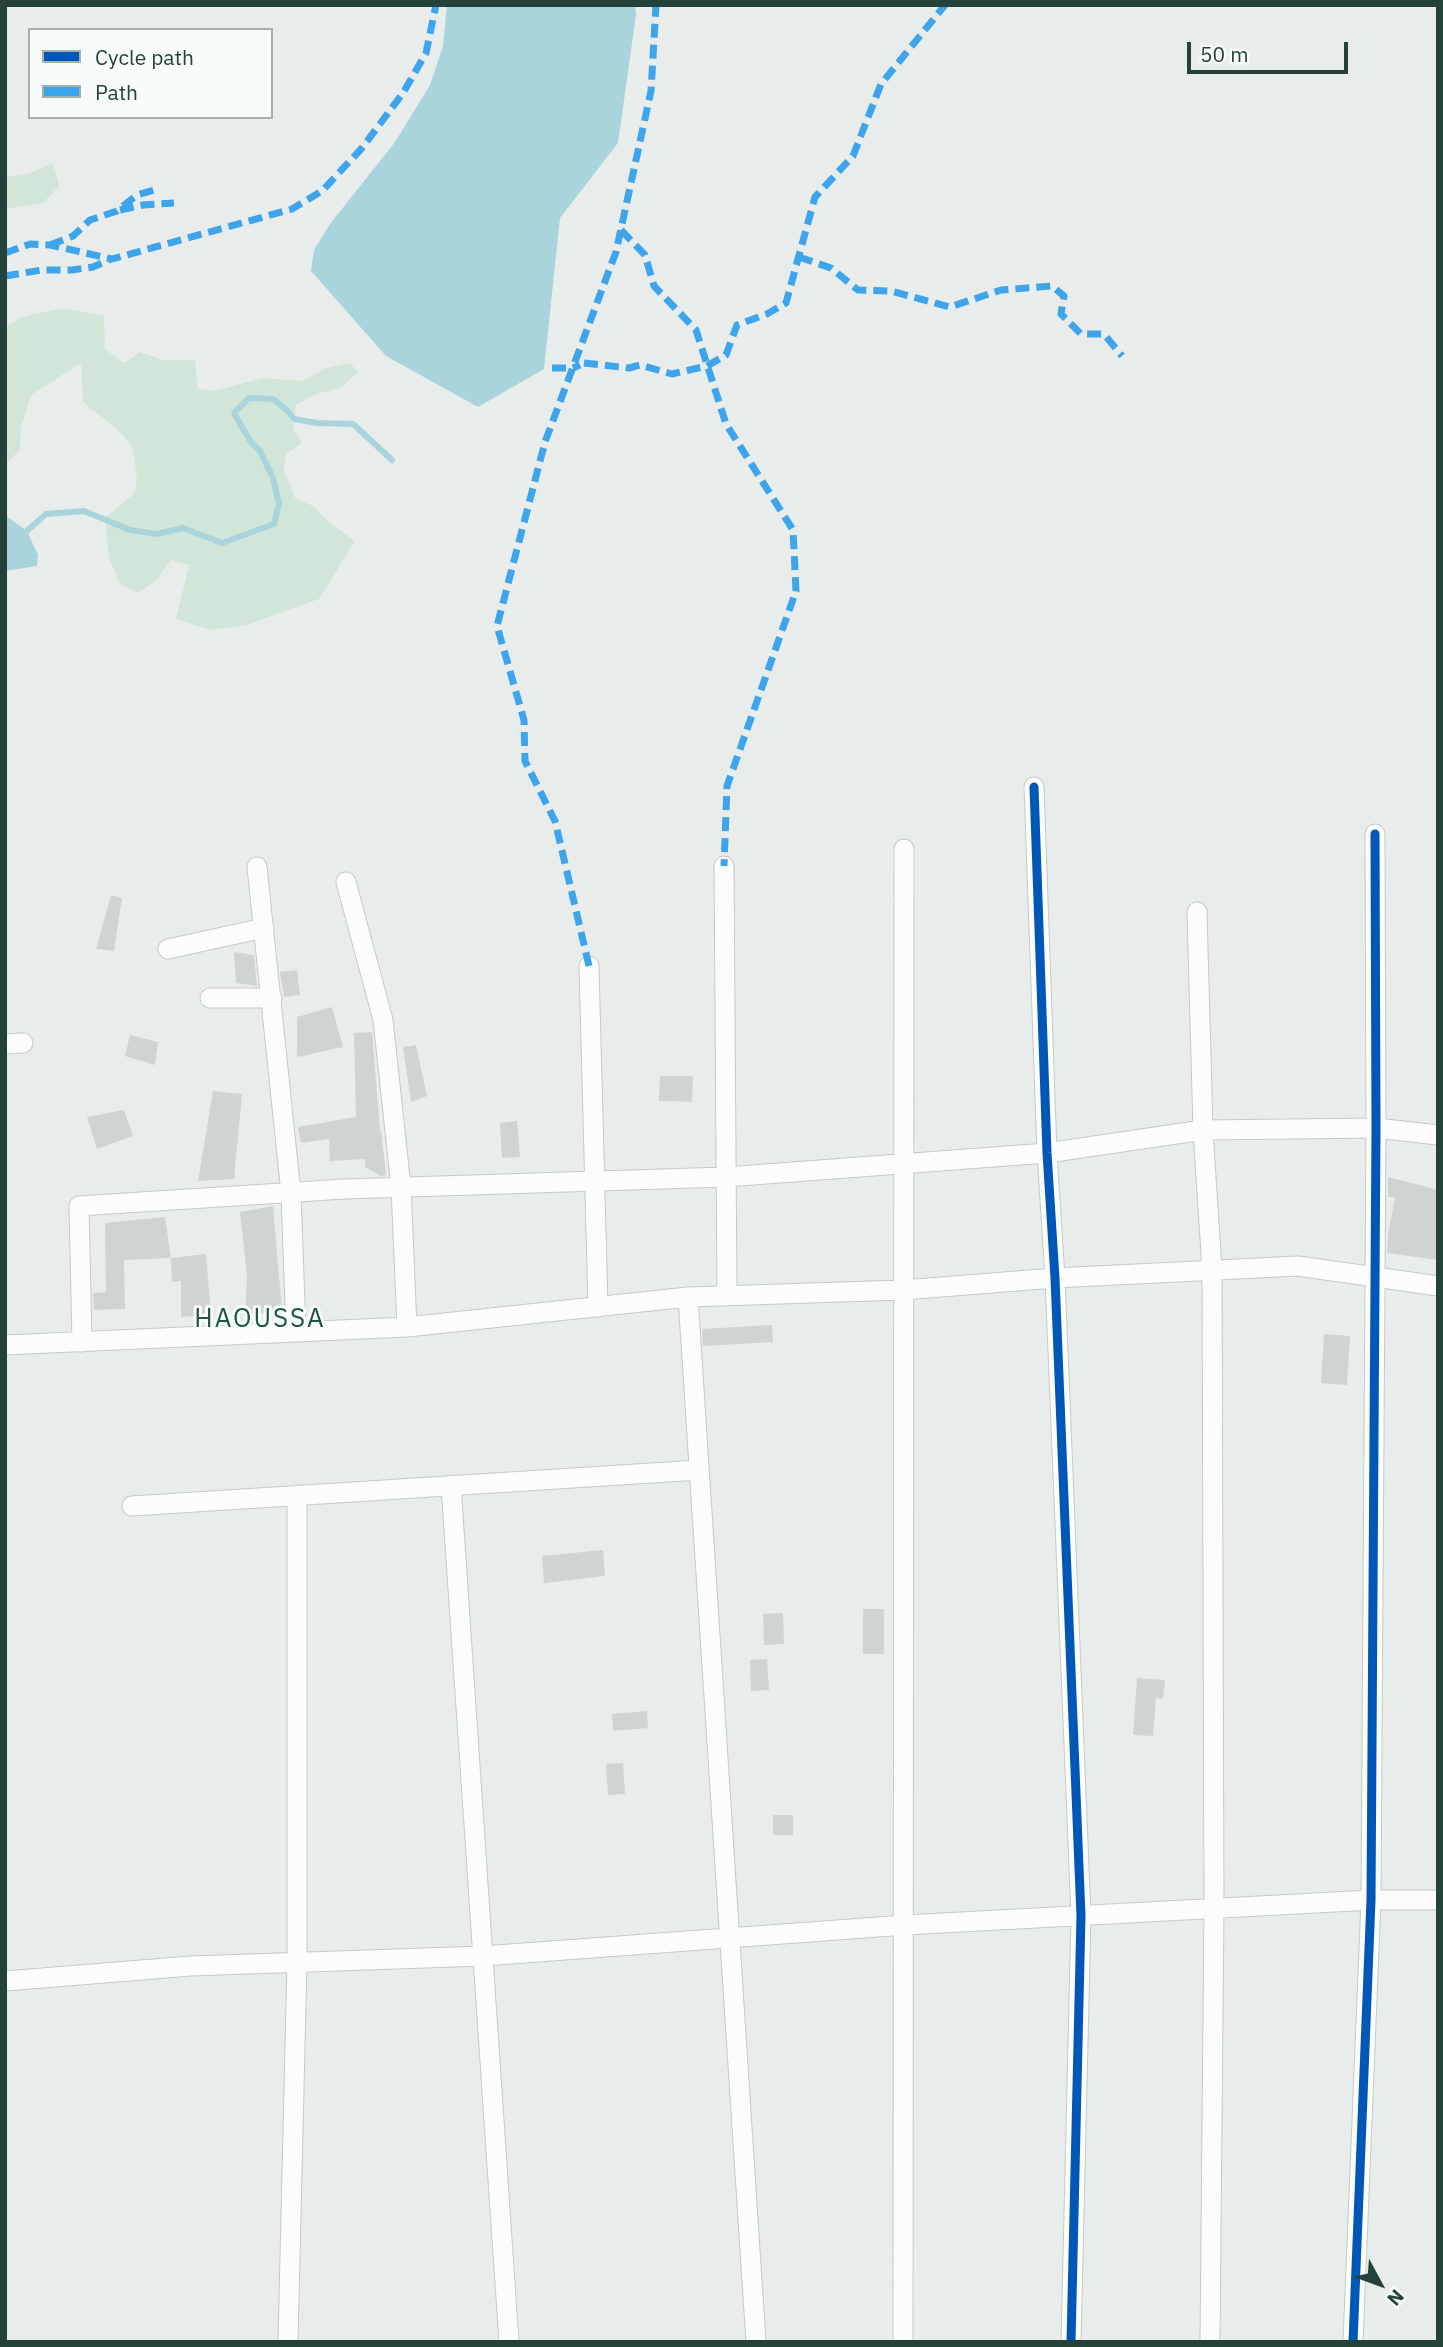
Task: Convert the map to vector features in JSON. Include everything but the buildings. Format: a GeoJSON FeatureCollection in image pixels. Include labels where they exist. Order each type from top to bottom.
{"type":"FeatureCollection","features":[{"type":"Feature","properties":{"kind":"street"},"geometry":{"type":"LineString","coordinates":[[1034,787],[1047,1153],[1055,1278],[1081,1916],[1071,2342]]}},
{"type":"Feature","properties":{"kind":"street"},"geometry":{"type":"LineString","coordinates":[[1353,2342],[1371,1900],[1376,1128],[1375,834]]}},
{"type":"Feature","properties":{"kind":"street"},"geometry":{"type":"LineString","coordinates":[[904,849],[904,2342]]}},
{"type":"Feature","properties":{"kind":"street"},"geometry":{"type":"LineString","coordinates":[[724,866],[727,1295]]}},
{"type":"Feature","properties":{"kind":"street"},"geometry":{"type":"LineString","coordinates":[[257,867],[291,1193],[296,1332]]}},
{"type":"Feature","properties":{"kind":"street"},"geometry":{"type":"LineString","coordinates":[[346,882],[383,1020],[401,1187],[407,1327]]}},
{"type":"Feature","properties":{"kind":"street"},"geometry":{"type":"LineString","coordinates":[[1197,912],[1203,1130],[1212,1270],[1214,1909],[1210,2342]]}},
{"type":"Feature","properties":{"kind":"street"},"geometry":{"type":"LineString","coordinates":[[168,949],[264,928]]}},
{"type":"Feature","properties":{"kind":"street"},"geometry":{"type":"LineString","coordinates":[[589,965],[598,1307]]}},
{"type":"Feature","properties":{"kind":"street"},"geometry":{"type":"LineString","coordinates":[[210,998],[272,998]]}},
{"type":"Feature","properties":{"kind":"street"},"geometry":{"type":"LineString","coordinates":[[82,1342],[79,1206],[401,1187],[726,1177],[1047,1153],[1203,1130],[1376,1128],[1438,1135]]}},
{"type":"Feature","properties":{"kind":"street"},"geometry":{"type":"LineString","coordinates":[[5,1345],[407,1327],[688,1297],[903,1290],[1055,1278],[1298,1266],[1438,1286]]}},
{"type":"Feature","properties":{"kind":"street"},"geometry":{"type":"LineString","coordinates":[[688,1297],[756,2342]]}},
{"type":"Feature","properties":{"kind":"street"},"geometry":{"type":"LineString","coordinates":[[132,1506],[699,1470]]}},
{"type":"Feature","properties":{"kind":"street"},"geometry":{"type":"LineString","coordinates":[[451,1485],[509,2342]]}},
{"type":"Feature","properties":{"kind":"street"},"geometry":{"type":"LineString","coordinates":[[288,2342],[297,1962],[297,1495]]}},
{"type":"Feature","properties":{"kind":"street"},"geometry":{"type":"LineString","coordinates":[[5,1981],[191,1966],[483,1956],[905,1925],[1371,1900],[1438,1900]]}},
{"type":"Feature","properties":{"kind":"green space"},"geometry":{"type":"Polygon","coordinates":[[[53,163],[59,186],[43,203],[5,209],[5,177],[28,174],[53,163]]]}},
{"type":"Feature","properties":{"kind":"green space"},"geometry":{"type":"Polygon","coordinates":[[[64,308],[104,316],[105,349],[124,363],[140,352],[163,360],[195,360],[198,389],[214,391],[263,378],[304,381],[323,369],[350,363],[358,372],[342,387],[314,395],[296,405],[293,430],[302,443],[286,454],[284,471],[295,498],[315,507],[327,521],[355,541],[319,599],[246,625],[211,630],[176,619],[189,565],[171,560],[156,581],[138,593],[120,584],[109,558],[105,518],[135,493],[137,478],[132,447],[120,432],[83,402],[81,363],[31,395],[21,427],[20,450],[5,464],[5,327],[22,317],[64,308]]]}},
{"type":"Feature","properties":{"kind":"water"},"geometry":{"type":"Polygon","coordinates":[[[447,5],[635,5],[636,15],[618,143],[560,218],[544,369],[478,407],[386,356],[311,271],[314,250],[330,224],[395,142],[430,85],[443,46],[447,5]]]}},
{"type":"Feature","properties":{"kind":"water"},"geometry":{"type":"Polygon","coordinates":[[[5,515],[27,531],[38,555],[37,566],[5,571],[5,515]]]}},
{"type":"Feature","properties":{"kind":"waterway"},"geometry":{"type":"LineString","coordinates":[[27,531],[46,514],[84,511],[130,530],[157,534],[183,528],[222,543],[274,524],[279,504],[273,478],[260,451],[250,441],[234,413],[249,398],[273,399],[294,419],[353,424],[392,460]]}},
{"type":"Feature","properties":{"kind":"marked path"},"geometry":{"type":"LineString","coordinates":[[5,253],[30,244],[50,245],[112,259],[292,209],[322,191],[362,148],[403,93],[426,53],[436,5]]}},
{"type":"Feature","properties":{"kind":"marked path"},"geometry":{"type":"LineString","coordinates":[[589,966],[555,821],[525,761],[524,720],[497,626],[545,442],[616,252],[651,91],[656,5]]}},
{"type":"Feature","properties":{"kind":"marked path"},"geometry":{"type":"LineString","coordinates":[[584,363],[629,368],[640,365],[672,374],[707,366],[726,355],[737,325],[767,314],[786,303],[815,197],[853,156],[881,84],[945,5]]}},
{"type":"Feature","properties":{"kind":"marked path"},"geometry":{"type":"LineString","coordinates":[[50,245],[73,236],[90,220],[117,211],[137,195],[158,189]]}},
{"type":"Feature","properties":{"kind":"marked path"},"geometry":{"type":"LineString","coordinates":[[120,210],[174,203]]}},
{"type":"Feature","properties":{"kind":"marked path"},"geometry":{"type":"LineString","coordinates":[[621,230],[645,255],[654,286],[696,330],[726,424],[793,530],[796,591],[727,786],[724,866]]}},
{"type":"Feature","properties":{"kind":"marked path"},"geometry":{"type":"LineString","coordinates":[[799,257],[831,268],[858,290],[891,291],[950,307],[1001,290],[1052,286],[1064,296],[1061,314],[1081,334],[1104,334],[1122,356]]}},
{"type":"Feature","properties":{"kind":"marked path"},"geometry":{"type":"LineString","coordinates":[[5,276],[42,270],[93,267],[111,259]]}},
{"type":"Feature","properties":{"kind":"marked path"},"geometry":{"type":"LineString","coordinates":[[552,368],[573,368],[580,365]]}},
{"type":"Feature","properties":{"kind":"cycle path"},"geometry":{"type":"LineString","coordinates":[[1034,787],[1047,1153],[1055,1278],[1081,1916],[1071,2342]]}},
{"type":"Feature","properties":{"kind":"cycle path"},"geometry":{"type":"LineString","coordinates":[[1353,2342],[1371,1900],[1376,1128],[1375,834]]}},
{"type":"Feature","properties":{"kind":"district","name":"HAOUSSA"},"geometry":{"type":"Point","coordinates":[260,1319]}}]}
